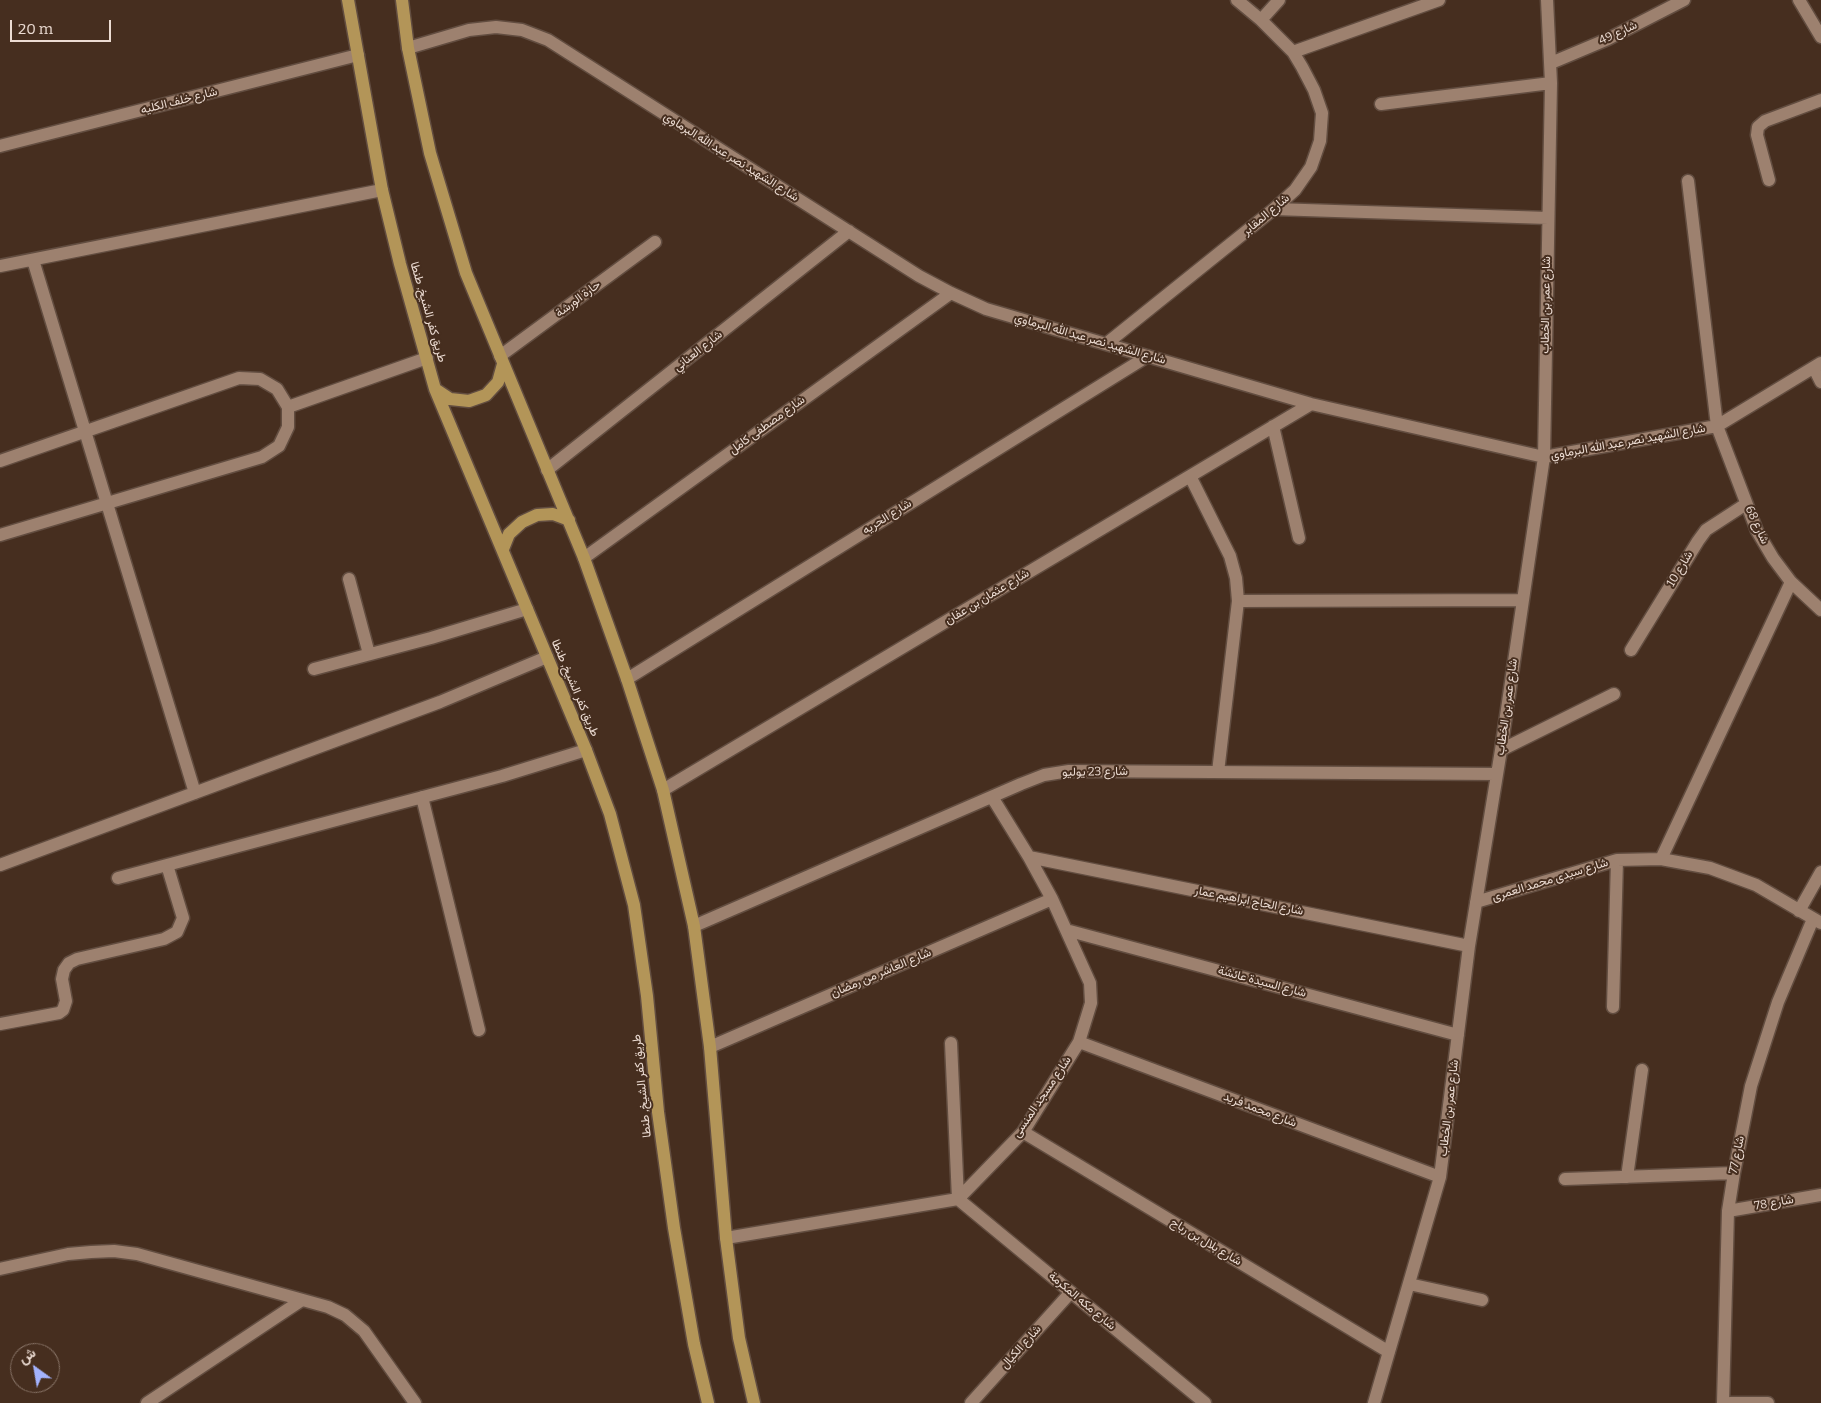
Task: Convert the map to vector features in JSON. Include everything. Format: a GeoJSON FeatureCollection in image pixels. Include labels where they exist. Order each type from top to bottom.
{"type":"FeatureCollection","features":[{"type":"Feature","properties":{"kind":"main road","name":"طريق كفر الشيخ, طنطا"},"geometry":{"type":"LineString","coordinates":[[348,0],[382,190],[400,264],[435,389],[466,467],[503,548],[586,750],[610,814],[634,905],[647,996],[658,1112],[674,1228],[694,1344],[708,1403]]}},
{"type":"Feature","properties":{"kind":"main road"},"geometry":{"type":"LineString","coordinates":[[402,0],[408,48],[430,153],[466,273],[584,558],[663,790],[694,926],[710,1047],[726,1238],[739,1338],[754,1403]]}},
{"type":"Feature","properties":{"kind":"main road"},"geometry":{"type":"LineString","coordinates":[[435,389],[450,399],[469,401],[486,395],[498,382],[502,360]]}},
{"type":"Feature","properties":{"kind":"main road"},"geometry":{"type":"LineString","coordinates":[[503,548],[509,534],[522,522],[536,515],[553,514],[569,520]]}},
{"type":"Feature","properties":{"kind":"street","name":"شارع المقابر"},"geometry":{"type":"LineString","coordinates":[[1106,344],[1274,209],[1295,190],[1311,168],[1320,141],[1322,113],[1314,90],[1293,52],[1261,20],[1237,0]]}},
{"type":"Feature","properties":{"kind":"street"},"geometry":{"type":"LineString","coordinates":[[1261,20],[1279,0]]}},
{"type":"Feature","properties":{"kind":"street"},"geometry":{"type":"LineString","coordinates":[[1293,52],[1439,0]]}},
{"type":"Feature","properties":{"kind":"street","name":"شارع عمر بن الخطاب"},"geometry":{"type":"LineString","coordinates":[[1374,1403],[1440,1177],[1469,946],[1498,774],[1544,456],[1551,83],[1547,0]]}},
{"type":"Feature","properties":{"kind":"street","name":"شارع 49"},"geometry":{"type":"LineString","coordinates":[[1551,63],[1608,39],[1684,0]]}},
{"type":"Feature","properties":{"kind":"street"},"geometry":{"type":"LineString","coordinates":[[1799,0],[1821,37]]}},
{"type":"Feature","properties":{"kind":"street","name":"شارع الشهيد نصر عبد الله البرماوي"},"geometry":{"type":"LineString","coordinates":[[408,48],[469,30],[496,27],[522,30],[548,40],[919,276],[986,310],[1311,404],[1544,456],[1717,426],[1818,366]]}},
{"type":"Feature","properties":{"kind":"street","name":"شارع خلف الكليه"},"geometry":{"type":"LineString","coordinates":[[0,146],[358,55]]}},
{"type":"Feature","properties":{"kind":"street"},"geometry":{"type":"LineString","coordinates":[[1381,104],[1551,83]]}},
{"type":"Feature","properties":{"kind":"street"},"geometry":{"type":"LineString","coordinates":[[1769,180],[1757,135],[1758,127],[1764,121],[1821,100]]}},
{"type":"Feature","properties":{"kind":"street","name":"شارع 68"},"geometry":{"type":"LineString","coordinates":[[1688,182],[1717,426],[1757,531],[1773,558],[1791,582],[1821,610]]}},
{"type":"Feature","properties":{"kind":"street"},"geometry":{"type":"LineString","coordinates":[[0,266],[382,190]]}},
{"type":"Feature","properties":{"kind":"street"},"geometry":{"type":"LineString","coordinates":[[1274,209],[1548,218]]}},
{"type":"Feature","properties":{"kind":"street","name":"شارع العناني"},"geometry":{"type":"LineString","coordinates":[[547,470],[849,232]]}},
{"type":"Feature","properties":{"kind":"street","name":"حارة الورشة"},"geometry":{"type":"LineString","coordinates":[[502,360],[655,242]]}},
{"type":"Feature","properties":{"kind":"street"},"geometry":{"type":"LineString","coordinates":[[33,260],[195,793]]}},
{"type":"Feature","properties":{"kind":"street","name":"شارع مصطفى كامل"},"geometry":{"type":"LineString","coordinates":[[584,558],[951,293]]}},
{"type":"Feature","properties":{"kind":"street","name":"شارع الحريه"},"geometry":{"type":"LineString","coordinates":[[626,679],[1148,356]]}},
{"type":"Feature","properties":{"kind":"street"},"geometry":{"type":"LineString","coordinates":[[288,407],[427,358]]}},
{"type":"Feature","properties":{"kind":"street"},"geometry":{"type":"LineString","coordinates":[[1818,366],[1821,382]]}},
{"type":"Feature","properties":{"kind":"street"},"geometry":{"type":"LineString","coordinates":[[0,461],[239,378],[260,379],[272,386],[277,389],[288,407],[288,427],[279,446],[262,457],[0,535]]}},
{"type":"Feature","properties":{"kind":"street","name":"شارع عثمان بن عفان"},"geometry":{"type":"LineString","coordinates":[[663,790],[1311,404]]}},
{"type":"Feature","properties":{"kind":"street"},"geometry":{"type":"LineString","coordinates":[[1273,426],[1299,538]]}},
{"type":"Feature","properties":{"kind":"street"},"geometry":{"type":"LineString","coordinates":[[1190,476],[1230,556],[1236,578],[1238,601],[1218,772]]}},
{"type":"Feature","properties":{"kind":"street","name":"شارع 10"},"geometry":{"type":"LineString","coordinates":[[1631,650],[1702,535],[1711,526],[1746,504]]}},
{"type":"Feature","properties":{"kind":"street"},"geometry":{"type":"LineString","coordinates":[[349,579],[370,654]]}},
{"type":"Feature","properties":{"kind":"street"},"geometry":{"type":"LineString","coordinates":[[1661,859],[1791,582]]}},
{"type":"Feature","properties":{"kind":"street"},"geometry":{"type":"LineString","coordinates":[[1238,601],[1523,600]]}},
{"type":"Feature","properties":{"kind":"street"},"geometry":{"type":"LineString","coordinates":[[314,669],[527,608]]}},
{"type":"Feature","properties":{"kind":"street"},"geometry":{"type":"LineString","coordinates":[[0,864],[440,702],[547,657]]}},
{"type":"Feature","properties":{"kind":"street"},"geometry":{"type":"LineString","coordinates":[[1501,750],[1614,694]]}},
{"type":"Feature","properties":{"kind":"street"},"geometry":{"type":"LineString","coordinates":[[118,878],[502,776],[586,750]]}},
{"type":"Feature","properties":{"kind":"street","name":"شارع 23 يوليو"},"geometry":{"type":"LineString","coordinates":[[694,926],[992,796],[1044,775],[1069,770],[1498,774]]}},
{"type":"Feature","properties":{"kind":"street","name":"شارع مسجد المنسى"},"geometry":{"type":"LineString","coordinates":[[958,1199],[1023,1132],[1079,1042],[1091,1003],[1092,993],[1087,974],[1052,899],[992,796]]}},
{"type":"Feature","properties":{"kind":"street"},"geometry":{"type":"LineString","coordinates":[[422,797],[479,1030]]}},
{"type":"Feature","properties":{"kind":"street","name":"شارع الحاج ابراهيم عمار"},"geometry":{"type":"LineString","coordinates":[[1029,857],[1469,946]]}},
{"type":"Feature","properties":{"kind":"street","name":"شارع سيدى محمد العمرى"},"geometry":{"type":"LineString","coordinates":[[1476,902],[1616,860],[1661,859],[1710,868],[1756,885],[1817,921]]}},
{"type":"Feature","properties":{"kind":"street"},"geometry":{"type":"LineString","coordinates":[[1613,1008],[1616,860]]}},
{"type":"Feature","properties":{"kind":"street"},"geometry":{"type":"LineString","coordinates":[[0,1024],[59,1013],[66,1005],[62,979],[64,970],[69,963],[77,959],[164,939],[177,932],[183,918],[167,865]]}},
{"type":"Feature","properties":{"kind":"street"},"geometry":{"type":"LineString","coordinates":[[1799,911],[1821,872]]}},
{"type":"Feature","properties":{"kind":"street","name":"شارع العاشر من رمضان"},"geometry":{"type":"LineString","coordinates":[[710,1047],[1052,899]]}},
{"type":"Feature","properties":{"kind":"street","name":"شارع 77"},"geometry":{"type":"LineString","coordinates":[[1722,1403],[1728,1211],[1734,1172],[1751,1086],[1778,1002],[1817,921]]}},
{"type":"Feature","properties":{"kind":"street","name":"شارع السيدة عائشة"},"geometry":{"type":"LineString","coordinates":[[1066,930],[1458,1035]]}},
{"type":"Feature","properties":{"kind":"street","name":"شارع محمد فريد"},"geometry":{"type":"LineString","coordinates":[[1079,1042],[1440,1177]]}},
{"type":"Feature","properties":{"kind":"street"},"geometry":{"type":"LineString","coordinates":[[726,1238],[958,1199],[950,1043]]}},
{"type":"Feature","properties":{"kind":"street"},"geometry":{"type":"LineString","coordinates":[[1626,1177],[1642,1070]]}},
{"type":"Feature","properties":{"kind":"street","name":"شارع بلال بن رباح"},"geometry":{"type":"LineString","coordinates":[[1023,1132],[1389,1352]]}},
{"type":"Feature","properties":{"kind":"street"},"geometry":{"type":"LineString","coordinates":[[1565,1179],[1734,1172]]}},
{"type":"Feature","properties":{"kind":"street","name":"شارع 78"},"geometry":{"type":"LineString","coordinates":[[1728,1211],[1821,1195]]}},
{"type":"Feature","properties":{"kind":"street","name":"شارع مكه المكرمة"},"geometry":{"type":"LineString","coordinates":[[958,1199],[1205,1403]]}},
{"type":"Feature","properties":{"kind":"street"},"geometry":{"type":"LineString","coordinates":[[0,1268],[68,1254],[114,1251],[160,1259],[302,1300],[345,1315],[364,1331],[415,1403]]}},
{"type":"Feature","properties":{"kind":"street"},"geometry":{"type":"LineString","coordinates":[[1409,1284],[1482,1300]]}},
{"type":"Feature","properties":{"kind":"street","name":"شارع الكيال"},"geometry":{"type":"LineString","coordinates":[[971,1403],[1071,1292]]}},
{"type":"Feature","properties":{"kind":"street"},"geometry":{"type":"LineString","coordinates":[[147,1403],[302,1300]]}},
{"type":"Feature","properties":{"kind":"street"},"geometry":{"type":"LineString","coordinates":[[1730,1403],[1766,1403]]}}]}
